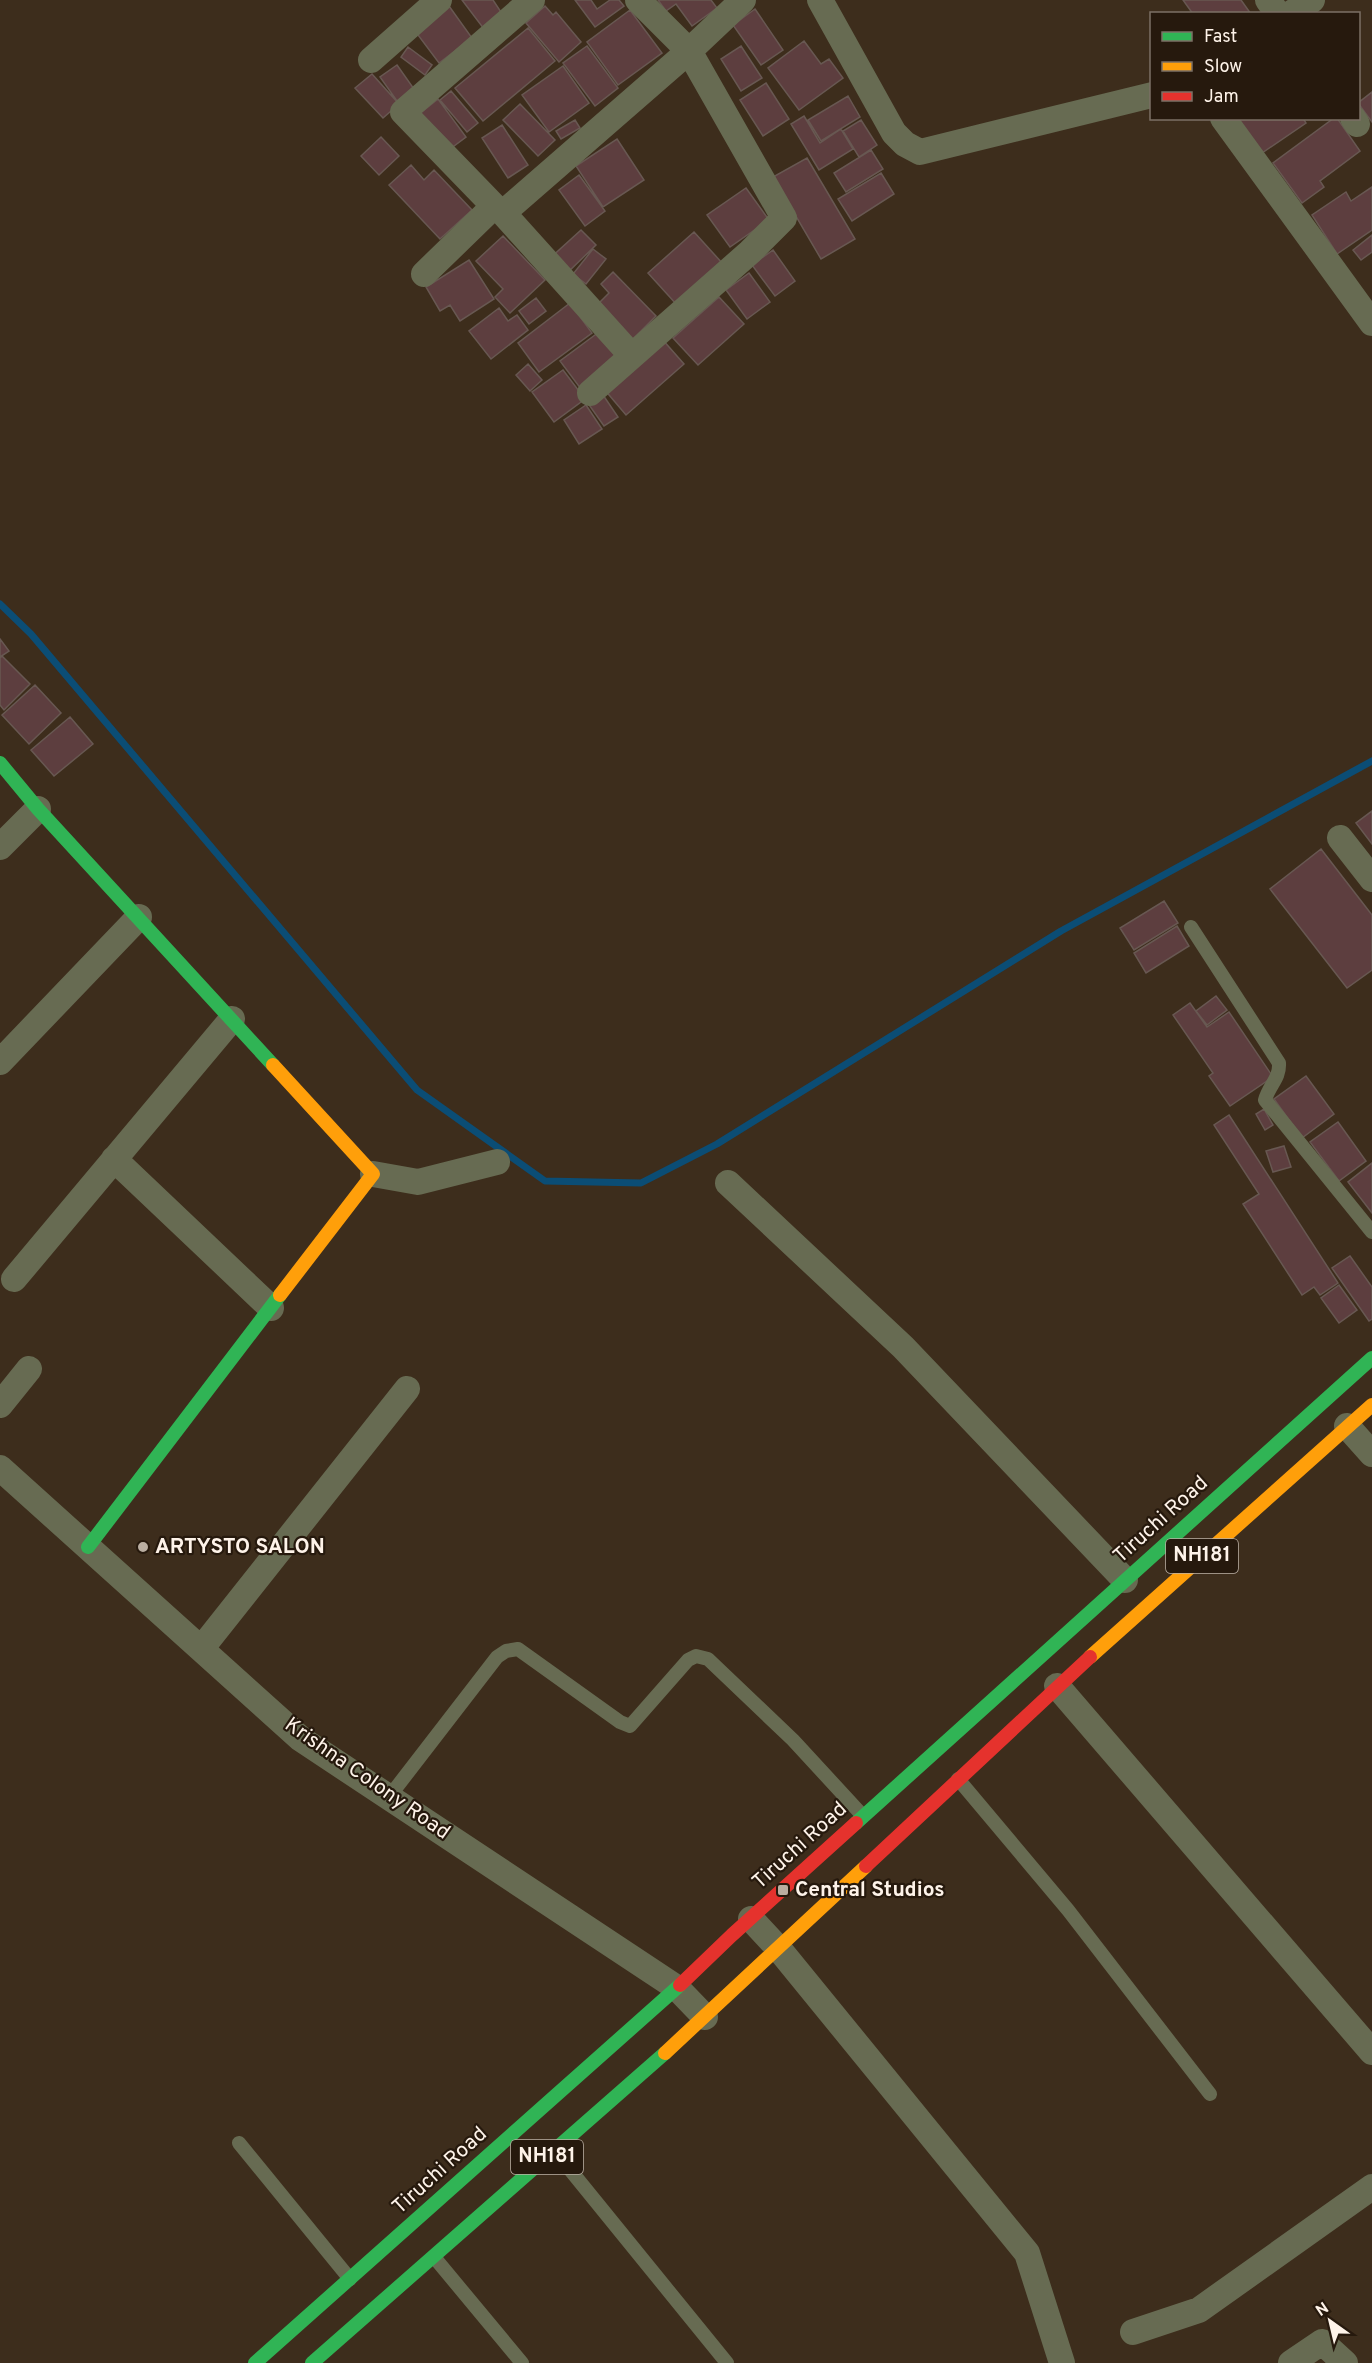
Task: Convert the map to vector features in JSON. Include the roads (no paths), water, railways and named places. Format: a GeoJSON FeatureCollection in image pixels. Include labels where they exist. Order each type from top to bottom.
{"type":"FeatureCollection","features":[{"type":"Feature","properties":{"kind":"main road"},"geometry":{"type":"LineString","coordinates":[[0,763],[38,808],[373,1174],[88,1547]]}},
{"type":"Feature","properties":{"kind":"main road","name":"Tiruchi Road"},"geometry":{"type":"LineString","coordinates":[[255,2363],[272,2349],[315,2349],[351,2279],[677,1988],[864,1816],[1372,1358]]}},
{"type":"Feature","properties":{"kind":"main road","name":"NH181"},"geometry":{"type":"LineString","coordinates":[[315,2349],[434,2257],[705,2017],[1057,1686],[1347,1426],[1371,1409]]}},
{"type":"Feature","properties":{"kind":"main road"},"geometry":{"type":"LineString","coordinates":[[272,2349],[282,2361]]}},
{"type":"Feature","properties":{"kind":"street"},"geometry":{"type":"LineString","coordinates":[[371,60],[439,0]]}},
{"type":"Feature","properties":{"kind":"street"},"geometry":{"type":"LineString","coordinates":[[532,0],[403,112],[498,210],[631,355]]}},
{"type":"Feature","properties":{"kind":"street"},"geometry":{"type":"LineString","coordinates":[[590,393],[750,252],[784,218],[689,51],[638,0]]}},
{"type":"Feature","properties":{"kind":"street"},"geometry":{"type":"LineString","coordinates":[[424,274],[689,51],[743,0]]}},
{"type":"Feature","properties":{"kind":"street"},"geometry":{"type":"LineString","coordinates":[[820,0],[894,133],[905,144],[920,152],[1150,95]]}},
{"type":"Feature","properties":{"kind":"street"},"geometry":{"type":"LineString","coordinates":[[1293,12],[1312,0]]}},
{"type":"Feature","properties":{"kind":"street"},"geometry":{"type":"LineString","coordinates":[[1224,120],[1372,323]]}},
{"type":"Feature","properties":{"kind":"street"},"geometry":{"type":"LineString","coordinates":[[0,847],[38,808]]}},
{"type":"Feature","properties":{"kind":"street"},"geometry":{"type":"LineString","coordinates":[[1340,838],[1372,879]]}},
{"type":"Feature","properties":{"kind":"street"},"geometry":{"type":"LineString","coordinates":[[0,1062],[139,917]]}},
{"type":"Feature","properties":{"kind":"street"},"geometry":{"type":"LineString","coordinates":[[14,1279],[232,1019]]}},
{"type":"Feature","properties":{"kind":"street"},"geometry":{"type":"LineString","coordinates":[[114,1159],[271,1308]]}},
{"type":"Feature","properties":{"kind":"street"},"geometry":{"type":"LineString","coordinates":[[373,1174],[418,1182],[497,1162]]}},
{"type":"Feature","properties":{"kind":"street"},"geometry":{"type":"LineString","coordinates":[[728,1183],[903,1347],[1125,1580]]}},
{"type":"Feature","properties":{"kind":"street"},"geometry":{"type":"LineString","coordinates":[[0,1406],[29,1369]]}},
{"type":"Feature","properties":{"kind":"street"},"geometry":{"type":"LineString","coordinates":[[201,1649],[407,1389]]}},
{"type":"Feature","properties":{"kind":"street"},"geometry":{"type":"LineString","coordinates":[[1347,1426],[1372,1454]]}},
{"type":"Feature","properties":{"kind":"street","name":"Krishna Colony Road"},"geometry":{"type":"LineString","coordinates":[[0,1468],[301,1739],[677,1988],[705,2017]]}},
{"type":"Feature","properties":{"kind":"street"},"geometry":{"type":"LineString","coordinates":[[1057,1686],[1372,2052]]}},
{"type":"Feature","properties":{"kind":"street"},"geometry":{"type":"LineString","coordinates":[[751,1919],[779,1949],[1027,2253],[1062,2363]]}},
{"type":"Feature","properties":{"kind":"street"},"geometry":{"type":"LineString","coordinates":[[1133,2332],[1199,2310],[1372,2187]]}},
{"type":"Feature","properties":{"kind":"street"},"geometry":{"type":"LineString","coordinates":[[1291,2363],[1322,2342],[1345,2363]]}},
{"type":"Feature","properties":{"kind":"lane"},"geometry":{"type":"LineString","coordinates":[[1191,927],[1279,1063],[1279,1073],[1267,1090],[1265,1100],[1372,1232]]}},
{"type":"Feature","properties":{"kind":"lane"},"geometry":{"type":"LineString","coordinates":[[389,1797],[496,1657],[506,1651],[518,1649],[630,1726],[688,1660],[696,1656],[708,1659],[793,1740],[864,1816]]}},
{"type":"Feature","properties":{"kind":"lane"},"geometry":{"type":"LineString","coordinates":[[958,1779],[1068,1910],[1210,2094]]}},
{"type":"Feature","properties":{"kind":"lane"},"geometry":{"type":"LineString","coordinates":[[239,2143],[351,2279]]}},
{"type":"Feature","properties":{"kind":"lane"},"geometry":{"type":"LineString","coordinates":[[554,2151],[727,2363]]}},
{"type":"Feature","properties":{"kind":"lane"},"geometry":{"type":"LineString","coordinates":[[434,2257],[522,2363]]}},
{"type":"Feature","properties":{"kind":"waterway"},"geometry":{"type":"LineString","coordinates":[[0,604],[31,634],[417,1090],[545,1181],[641,1183],[717,1144],[1061,931],[1372,761]]}},
{"type":"Feature","properties":{"kind":"place","name":"ARTYSTO SALON"},"geometry":{"type":"Point","coordinates":[143,1547]}},
{"type":"Feature","properties":{"kind":"place","name":"Central Studios"},"geometry":{"type":"Point","coordinates":[783,1890]}}]}
